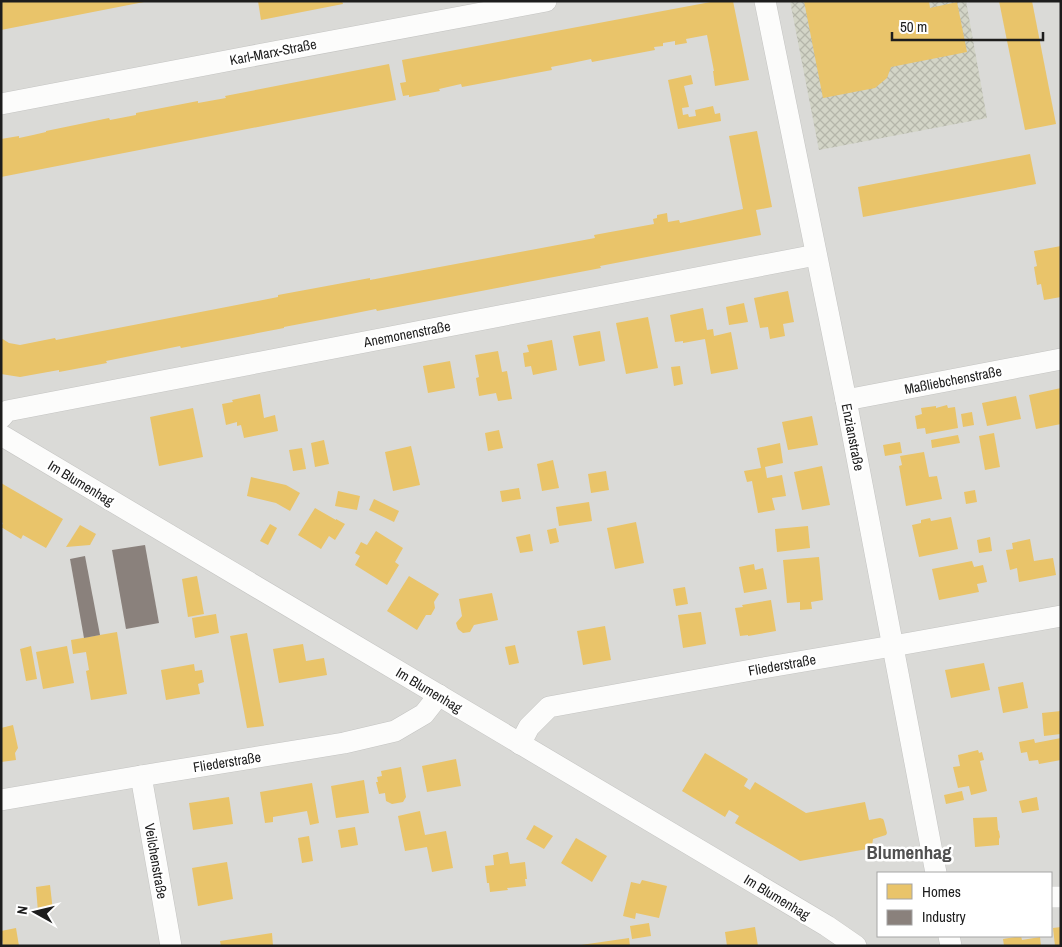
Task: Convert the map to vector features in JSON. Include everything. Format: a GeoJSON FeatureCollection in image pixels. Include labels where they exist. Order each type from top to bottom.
{"type":"FeatureCollection","features":[{"type":"Feature","properties":{"kind":"street","name":"Karl-Marx-Straße"},"geometry":{"type":"LineString","coordinates":[[1,104],[546,1]]}},
{"type":"Feature","properties":{"kind":"street","name":"Enzianstraße"},"geometry":{"type":"LineString","coordinates":[[766,1],[894,646],[936,872]]}},
{"type":"Feature","properties":{"kind":"street","name":"Anemonenstraße"},"geometry":{"type":"LineString","coordinates":[[1,418],[7,411],[816,255]]}},
{"type":"Feature","properties":{"kind":"street","name":"Maßliebchenstraße"},"geometry":{"type":"LineString","coordinates":[[846,400],[1061,359]]}},
{"type":"Feature","properties":{"kind":"street","name":"Im Blumenhag"},"geometry":{"type":"LineString","coordinates":[[1,435],[818,921],[856,946]]}},
{"type":"Feature","properties":{"kind":"street","name":"Fliederstraße"},"geometry":{"type":"LineString","coordinates":[[520,744],[529,727],[549,707],[1061,616]]}},
{"type":"Feature","properties":{"kind":"street","name":"Fliederstraße"},"geometry":{"type":"LineString","coordinates":[[1,800],[344,743],[396,731],[424,714],[439,695]]}},
{"type":"Feature","properties":{"kind":"street","name":"Veilchenstraße"},"geometry":{"type":"LineString","coordinates":[[141,776],[171,946]]}},
{"type":"Feature","properties":{"kind":"shaded area"},"geometry":{"type":"Polygon","coordinates":[[[1,1],[1061,1],[1061,946],[1,946],[1,1]]]}},
{"type":"Feature","properties":{"kind":"shaded area"},"geometry":{"type":"Polygon","coordinates":[[[790,1],[966,1],[987,118],[819,150],[790,1]]]}},
{"type":"Feature","properties":{"kind":"building: Homes"},"geometry":{"type":"Polygon","coordinates":[[[1,1],[144,1],[144,2],[1,30],[1,1]]]}},
{"type":"Feature","properties":{"kind":"building: Homes"},"geometry":{"type":"Polygon","coordinates":[[[258,1],[342,1],[343,4],[261,20],[258,1]]]}},
{"type":"Feature","properties":{"kind":"building: Homes"},"geometry":{"type":"Polygon","coordinates":[[[716,1],[733,1],[749,80],[715,86],[707,35],[686,39],[687,43],[675,45],[675,41],[663,43],[663,46],[654,47],[655,50],[592,62],[591,59],[551,67],[552,70],[462,87],[461,84],[439,89],[440,91],[409,97],[409,95],[403,96],[400,83],[406,82],[402,60],[716,1]]]}},
{"type":"Feature","properties":{"kind":"building: Homes"},"geometry":{"type":"Polygon","coordinates":[[[804,1],[929,1],[930,8],[957,2],[967,52],[891,67],[887,78],[875,88],[823,98],[804,1]]]}},
{"type":"Feature","properties":{"kind":"building: Homes"},"geometry":{"type":"Polygon","coordinates":[[[999,1],[1032,1],[1056,124],[1025,130],[999,1]]]}},
{"type":"Feature","properties":{"kind":"building: Homes"},"geometry":{"type":"Polygon","coordinates":[[[389,64],[396,100],[1,177],[1,139],[19,136],[19,138],[109,118],[110,120],[198,101],[198,103],[226,98],[225,96],[389,64]]]}},
{"type":"Feature","properties":{"kind":"building: Homes"},"geometry":{"type":"Polygon","coordinates":[[[691,75],[693,84],[684,86],[689,107],[682,108],[683,115],[688,114],[689,117],[696,116],[695,110],[713,106],[715,114],[720,113],[721,121],[678,129],[668,80],[691,75]]]}},
{"type":"Feature","properties":{"kind":"building: Homes"},"geometry":{"type":"Polygon","coordinates":[[[757,131],[772,207],[756,210],[761,235],[377,311],[376,309],[181,348],[180,346],[59,372],[59,370],[20,377],[1,374],[1,338],[9,343],[20,345],[55,338],[56,340],[278,297],[278,295],[370,278],[370,280],[595,238],[594,235],[654,224],[653,219],[657,218],[657,215],[667,213],[668,222],[679,220],[680,223],[743,209],[729,136],[757,131]]]}},
{"type":"Feature","properties":{"kind":"building: Homes"},"geometry":{"type":"Polygon","coordinates":[[[1030,154],[1036,184],[863,217],[858,187],[1030,154]]]}},
{"type":"Feature","properties":{"kind":"building: Homes"},"geometry":{"type":"Polygon","coordinates":[[[1061,246],[1061,297],[1044,300],[1041,284],[1037,285],[1034,267],[1037,266],[1034,251],[1061,246]]]}},
{"type":"Feature","properties":{"kind":"building: Homes"},"geometry":{"type":"Polygon","coordinates":[[[788,291],[794,322],[783,324],[785,336],[770,339],[768,327],[760,328],[754,298],[788,291]]]}},
{"type":"Feature","properties":{"kind":"building: Homes"},"geometry":{"type":"Polygon","coordinates":[[[744,303],[748,322],[729,325],[726,307],[744,303]]]}},
{"type":"Feature","properties":{"kind":"building: Homes"},"geometry":{"type":"Polygon","coordinates":[[[703,308],[707,330],[713,329],[714,336],[731,332],[738,369],[711,374],[705,339],[683,343],[683,341],[675,342],[670,315],[703,308]]]}},
{"type":"Feature","properties":{"kind":"building: Homes"},"geometry":{"type":"Polygon","coordinates":[[[648,317],[658,368],[626,374],[616,323],[648,317]]]}},
{"type":"Feature","properties":{"kind":"building: Homes"},"geometry":{"type":"Polygon","coordinates":[[[600,331],[605,361],[579,366],[573,336],[600,331]]]}},
{"type":"Feature","properties":{"kind":"building: Homes"},"geometry":{"type":"Polygon","coordinates":[[[552,340],[557,370],[533,375],[531,366],[525,367],[523,353],[529,352],[527,345],[552,340]]]}},
{"type":"Feature","properties":{"kind":"building: Homes"},"geometry":{"type":"Polygon","coordinates":[[[498,351],[502,372],[507,371],[512,399],[498,401],[496,393],[479,396],[476,378],[479,377],[475,355],[498,351]]]}},
{"type":"Feature","properties":{"kind":"building: Homes"},"geometry":{"type":"Polygon","coordinates":[[[450,361],[455,388],[428,393],[423,366],[450,361]]]}},
{"type":"Feature","properties":{"kind":"building: Homes"},"geometry":{"type":"Polygon","coordinates":[[[680,366],[683,384],[674,386],[671,367],[680,366]]]}},
{"type":"Feature","properties":{"kind":"building: Homes"},"geometry":{"type":"Polygon","coordinates":[[[1061,388],[1061,424],[1036,429],[1029,395],[1061,388]]]}},
{"type":"Feature","properties":{"kind":"building: Homes"},"geometry":{"type":"Polygon","coordinates":[[[260,394],[264,418],[275,415],[278,431],[244,438],[241,425],[237,426],[237,422],[226,425],[222,404],[260,394]]]}},
{"type":"Feature","properties":{"kind":"building: Homes"},"geometry":{"type":"Polygon","coordinates":[[[1016,396],[1021,419],[987,426],[982,403],[1016,396]]]}},
{"type":"Feature","properties":{"kind":"building: Homes"},"geometry":{"type":"Polygon","coordinates":[[[947,405],[948,408],[955,407],[958,428],[926,434],[925,428],[917,429],[915,416],[922,414],[921,408],[936,406],[936,408],[947,405]]]}},
{"type":"Feature","properties":{"kind":"building: Homes"},"geometry":{"type":"Polygon","coordinates":[[[193,408],[203,457],[159,466],[150,417],[193,408]]]}},
{"type":"Feature","properties":{"kind":"building: Homes"},"geometry":{"type":"Polygon","coordinates":[[[972,412],[974,425],[963,427],[961,414],[972,412]]]}},
{"type":"Feature","properties":{"kind":"building: Homes"},"geometry":{"type":"Polygon","coordinates":[[[812,416],[818,445],[788,450],[782,422],[812,416]]]}},
{"type":"Feature","properties":{"kind":"building: Homes"},"geometry":{"type":"Polygon","coordinates":[[[499,430],[503,448],[488,451],[485,433],[499,430]]]}},
{"type":"Feature","properties":{"kind":"building: Homes"},"geometry":{"type":"Polygon","coordinates":[[[994,433],[1000,467],[985,470],[979,436],[994,433]]]}},
{"type":"Feature","properties":{"kind":"building: Homes"},"geometry":{"type":"Polygon","coordinates":[[[958,435],[960,443],[932,448],[931,440],[958,435]]]}},
{"type":"Feature","properties":{"kind":"building: Homes"},"geometry":{"type":"Polygon","coordinates":[[[324,440],[329,464],[315,467],[311,443],[324,440]]]}},
{"type":"Feature","properties":{"kind":"building: Homes"},"geometry":{"type":"Polygon","coordinates":[[[900,442],[902,453],[885,456],[883,445],[900,442]]]}},
{"type":"Feature","properties":{"kind":"building: Homes"},"geometry":{"type":"Polygon","coordinates":[[[780,443],[783,463],[765,467],[767,478],[782,475],[786,496],[772,498],[775,510],[758,513],[752,481],[747,482],[744,471],[761,468],[757,448],[780,443]]]}},
{"type":"Feature","properties":{"kind":"building: Homes"},"geometry":{"type":"Polygon","coordinates":[[[411,446],[420,485],[393,491],[385,452],[411,446]]]}},
{"type":"Feature","properties":{"kind":"building: Homes"},"geometry":{"type":"Polygon","coordinates":[[[302,448],[306,469],[293,471],[289,450],[302,448]]]}},
{"type":"Feature","properties":{"kind":"building: Homes"},"geometry":{"type":"Polygon","coordinates":[[[924,452],[929,477],[937,476],[942,499],[906,506],[899,466],[902,465],[900,456],[924,452]]]}},
{"type":"Feature","properties":{"kind":"building: Homes"},"geometry":{"type":"Polygon","coordinates":[[[553,460],[559,488],[542,491],[537,464],[553,460]]]}},
{"type":"Feature","properties":{"kind":"building: Homes"},"geometry":{"type":"Polygon","coordinates":[[[822,466],[830,505],[802,510],[794,472],[822,466]]]}},
{"type":"Feature","properties":{"kind":"building: Homes"},"geometry":{"type":"Polygon","coordinates":[[[606,471],[609,490],[591,493],[588,474],[606,471]]]}},
{"type":"Feature","properties":{"kind":"building: Homes"},"geometry":{"type":"Polygon","coordinates":[[[251,477],[286,485],[300,493],[290,511],[276,503],[247,496],[251,477]]]}},
{"type":"Feature","properties":{"kind":"building: Homes"},"geometry":{"type":"Polygon","coordinates":[[[1,483],[63,519],[46,548],[23,535],[21,539],[1,527],[3,523],[1,522],[1,483]]]}},
{"type":"Feature","properties":{"kind":"building: Homes"},"geometry":{"type":"Polygon","coordinates":[[[519,488],[521,499],[502,502],[500,491],[519,488]]]}},
{"type":"Feature","properties":{"kind":"building: Homes"},"geometry":{"type":"Polygon","coordinates":[[[975,490],[977,502],[966,504],[964,492],[975,490]]]}},
{"type":"Feature","properties":{"kind":"building: Homes"},"geometry":{"type":"Polygon","coordinates":[[[338,491],[360,496],[357,510],[335,506],[338,491]]]}},
{"type":"Feature","properties":{"kind":"building: Homes"},"geometry":{"type":"Polygon","coordinates":[[[374,499],[399,511],[394,522],[369,510],[374,499]]]}},
{"type":"Feature","properties":{"kind":"building: Homes"},"geometry":{"type":"Polygon","coordinates":[[[589,502],[592,521],[559,526],[556,507],[589,502]]]}},
{"type":"Feature","properties":{"kind":"building: Homes"},"geometry":{"type":"Polygon","coordinates":[[[315,508],[345,524],[335,540],[329,536],[321,549],[298,535],[315,508]]]}},
{"type":"Feature","properties":{"kind":"building: Homes"},"geometry":{"type":"Polygon","coordinates":[[[951,517],[958,549],[919,557],[912,525],[930,518],[931,521],[951,517]]]}},
{"type":"Feature","properties":{"kind":"building: Homes"},"geometry":{"type":"Polygon","coordinates":[[[636,522],[644,563],[615,569],[607,528],[636,522]]]}},
{"type":"Feature","properties":{"kind":"building: Homes"},"geometry":{"type":"Polygon","coordinates":[[[270,524],[277,528],[268,545],[260,541],[270,524]]]}},
{"type":"Feature","properties":{"kind":"building: Homes"},"geometry":{"type":"Polygon","coordinates":[[[80,525],[96,534],[90,545],[66,547],[80,525]]]}},
{"type":"Feature","properties":{"kind":"building: Homes"},"geometry":{"type":"Polygon","coordinates":[[[808,526],[810,548],[777,552],[775,529],[808,526]]]}},
{"type":"Feature","properties":{"kind":"building: Homes"},"geometry":{"type":"Polygon","coordinates":[[[556,528],[559,542],[550,544],[547,530],[556,528]]]}},
{"type":"Feature","properties":{"kind":"building: Homes"},"geometry":{"type":"Polygon","coordinates":[[[376,531],[403,548],[395,562],[399,565],[387,585],[355,565],[360,556],[355,553],[361,542],[367,545],[376,531]]]}},
{"type":"Feature","properties":{"kind":"building: Homes"},"geometry":{"type":"Polygon","coordinates":[[[530,534],[533,551],[520,553],[516,537],[530,534]]]}},
{"type":"Feature","properties":{"kind":"building: Homes"},"geometry":{"type":"Polygon","coordinates":[[[990,537],[992,551],[979,553],[977,540],[990,537]]]}},
{"type":"Feature","properties":{"kind":"building: Homes"},"geometry":{"type":"Polygon","coordinates":[[[1030,539],[1034,561],[1053,558],[1056,575],[1019,582],[1017,568],[1010,570],[1006,550],[1013,549],[1012,543],[1030,539]]]}},
{"type":"Feature","properties":{"kind":"building: Homes"},"geometry":{"type":"Polygon","coordinates":[[[819,557],[823,600],[811,602],[812,609],[800,610],[800,602],[787,603],[783,560],[819,557]]]}},
{"type":"Feature","properties":{"kind":"building: Homes"},"geometry":{"type":"Polygon","coordinates":[[[972,561],[974,567],[983,565],[987,582],[977,584],[979,592],[939,600],[932,569],[972,561]]]}},
{"type":"Feature","properties":{"kind":"building: Homes"},"geometry":{"type":"Polygon","coordinates":[[[754,564],[755,570],[763,568],[767,589],[744,593],[739,567],[754,564]]]}},
{"type":"Feature","properties":{"kind":"building: Homes"},"geometry":{"type":"Polygon","coordinates":[[[197,576],[204,614],[188,617],[182,579],[197,576]]]}},
{"type":"Feature","properties":{"kind":"building: Homes"},"geometry":{"type":"Polygon","coordinates":[[[409,576],[439,594],[434,602],[435,608],[431,615],[426,615],[417,630],[387,611],[409,576]]]}},
{"type":"Feature","properties":{"kind":"building: Homes"},"geometry":{"type":"Polygon","coordinates":[[[685,587],[688,604],[676,606],[673,589],[685,587]]]}},
{"type":"Feature","properties":{"kind":"building: Homes"},"geometry":{"type":"Polygon","coordinates":[[[492,593],[498,620],[474,625],[470,632],[463,633],[458,629],[456,623],[462,616],[459,599],[492,593]]]}},
{"type":"Feature","properties":{"kind":"building: Homes"},"geometry":{"type":"Polygon","coordinates":[[[771,600],[776,631],[740,636],[735,608],[771,600]]]}},
{"type":"Feature","properties":{"kind":"building: Homes"},"geometry":{"type":"Polygon","coordinates":[[[701,612],[706,644],[683,648],[678,615],[701,612]]]}},
{"type":"Feature","properties":{"kind":"building: Homes"},"geometry":{"type":"Polygon","coordinates":[[[216,614],[219,633],[195,638],[192,618],[216,614]]]}},
{"type":"Feature","properties":{"kind":"building: Homes"},"geometry":{"type":"Polygon","coordinates":[[[605,626],[611,660],[583,665],[577,631],[605,626]]]}},
{"type":"Feature","properties":{"kind":"building: Homes"},"geometry":{"type":"Polygon","coordinates":[[[117,632],[127,694],[91,700],[86,671],[89,670],[86,652],[73,654],[71,640],[117,632]]]}},
{"type":"Feature","properties":{"kind":"building: Homes"},"geometry":{"type":"Polygon","coordinates":[[[247,633],[264,726],[247,728],[230,636],[247,633]]]}},
{"type":"Feature","properties":{"kind":"building: Homes"},"geometry":{"type":"Polygon","coordinates":[[[303,644],[306,661],[324,658],[327,675],[279,683],[273,649],[303,644]]]}},
{"type":"Feature","properties":{"kind":"building: Homes"},"geometry":{"type":"Polygon","coordinates":[[[515,645],[519,663],[509,665],[505,647],[515,645]]]}},
{"type":"Feature","properties":{"kind":"building: Homes"},"geometry":{"type":"Polygon","coordinates":[[[31,646],[37,679],[26,681],[20,649],[31,646]]]}},
{"type":"Feature","properties":{"kind":"building: Homes"},"geometry":{"type":"Polygon","coordinates":[[[67,646],[74,683],[43,689],[36,652],[67,646]]]}},
{"type":"Feature","properties":{"kind":"building: Homes"},"geometry":{"type":"Polygon","coordinates":[[[984,663],[990,690],[951,698],[945,670],[984,663]]]}},
{"type":"Feature","properties":{"kind":"building: Homes"},"geometry":{"type":"Polygon","coordinates":[[[194,664],[195,671],[202,670],[204,682],[198,684],[200,694],[166,700],[161,670],[194,664]]]}},
{"type":"Feature","properties":{"kind":"building: Homes"},"geometry":{"type":"Polygon","coordinates":[[[1023,682],[1028,708],[1003,713],[998,687],[1023,682]]]}},
{"type":"Feature","properties":{"kind":"building: Homes"},"geometry":{"type":"Polygon","coordinates":[[[1061,711],[1061,734],[1044,736],[1042,713],[1061,711]]]}},
{"type":"Feature","properties":{"kind":"building: Homes"},"geometry":{"type":"Polygon","coordinates":[[[13,725],[18,748],[15,753],[16,760],[1,762],[1,728],[13,725]]]}},
{"type":"Feature","properties":{"kind":"building: Homes"},"geometry":{"type":"Polygon","coordinates":[[[1061,738],[1061,760],[1039,764],[1038,760],[1029,761],[1027,752],[1021,753],[1019,742],[1034,739],[1035,743],[1061,738]]]}},
{"type":"Feature","properties":{"kind":"building: Homes"},"geometry":{"type":"Polygon","coordinates":[[[978,750],[979,753],[982,752],[984,760],[980,761],[987,791],[971,795],[969,786],[958,788],[953,767],[960,766],[958,755],[978,750]]]}},
{"type":"Feature","properties":{"kind":"building: Homes"},"geometry":{"type":"Polygon","coordinates":[[[705,753],[748,779],[744,786],[750,790],[755,782],[806,813],[865,802],[869,820],[883,819],[887,833],[873,839],[872,846],[867,849],[800,861],[735,823],[739,816],[729,810],[725,817],[682,791],[705,753]]]}},
{"type":"Feature","properties":{"kind":"building: Homes"},"geometry":{"type":"Polygon","coordinates":[[[456,759],[461,786],[427,792],[422,766],[456,759]]]}},
{"type":"Feature","properties":{"kind":"building: Homes"},"geometry":{"type":"Polygon","coordinates":[[[401,767],[406,797],[403,802],[392,804],[386,801],[385,793],[379,794],[376,782],[378,782],[377,777],[382,776],[381,771],[401,767]]]}},
{"type":"Feature","properties":{"kind":"building: Homes"},"geometry":{"type":"Polygon","coordinates":[[[364,780],[369,813],[336,818],[331,786],[364,780]]]}},
{"type":"Feature","properties":{"kind":"building: Homes"},"geometry":{"type":"Polygon","coordinates":[[[312,783],[319,823],[310,825],[307,811],[273,817],[273,822],[265,823],[260,792],[312,783]]]}},
{"type":"Feature","properties":{"kind":"building: Homes"},"geometry":{"type":"Polygon","coordinates":[[[962,791],[964,800],[946,804],[944,795],[962,791]]]}},
{"type":"Feature","properties":{"kind":"building: Homes"},"geometry":{"type":"Polygon","coordinates":[[[229,797],[233,824],[193,830],[189,803],[229,797]]]}},
{"type":"Feature","properties":{"kind":"building: Homes"},"geometry":{"type":"Polygon","coordinates":[[[1037,797],[1039,810],[1022,813],[1019,801],[1037,797]]]}},
{"type":"Feature","properties":{"kind":"building: Homes"},"geometry":{"type":"Polygon","coordinates":[[[420,811],[425,835],[446,831],[453,868],[432,872],[427,847],[405,851],[398,816],[420,811]]]}},
{"type":"Feature","properties":{"kind":"building: Homes"},"geometry":{"type":"Polygon","coordinates":[[[997,817],[1000,837],[999,845],[975,847],[973,818],[997,817]]]}},
{"type":"Feature","properties":{"kind":"building: Homes"},"geometry":{"type":"Polygon","coordinates":[[[534,825],[553,836],[544,849],[526,839],[534,825]]]}},
{"type":"Feature","properties":{"kind":"building: Homes"},"geometry":{"type":"Polygon","coordinates":[[[355,827],[358,845],[341,848],[338,830],[355,827]]]}},
{"type":"Feature","properties":{"kind":"building: Homes"},"geometry":{"type":"Polygon","coordinates":[[[309,836],[313,861],[302,863],[298,838],[309,836]]]}},
{"type":"Feature","properties":{"kind":"building: Homes"},"geometry":{"type":"Polygon","coordinates":[[[576,838],[607,856],[592,882],[561,863],[576,838]]]}},
{"type":"Feature","properties":{"kind":"building: Homes"},"geometry":{"type":"Polygon","coordinates":[[[508,852],[510,864],[525,862],[526,886],[490,892],[485,866],[494,865],[493,855],[508,852]]]}},
{"type":"Feature","properties":{"kind":"building: Homes"},"geometry":{"type":"Polygon","coordinates":[[[227,862],[233,899],[198,906],[192,868],[227,862]]]}},
{"type":"Feature","properties":{"kind":"building: Homes"},"geometry":{"type":"Polygon","coordinates":[[[642,880],[667,886],[659,918],[636,913],[635,919],[623,916],[631,882],[640,884],[642,880]]]}},
{"type":"Feature","properties":{"kind":"building: Homes"},"geometry":{"type":"Polygon","coordinates":[[[50,885],[53,911],[38,912],[36,887],[50,885]]]}},
{"type":"Feature","properties":{"kind":"building: Homes"},"geometry":{"type":"Polygon","coordinates":[[[649,923],[651,936],[632,939],[630,926],[649,923]]]}},
{"type":"Feature","properties":{"kind":"building: Homes"},"geometry":{"type":"Polygon","coordinates":[[[755,927],[758,946],[727,946],[725,932],[755,927]]]}},
{"type":"Feature","properties":{"kind":"building: Homes"},"geometry":{"type":"Polygon","coordinates":[[[1061,927],[1061,946],[1055,946],[1053,928],[1061,927]]]}},
{"type":"Feature","properties":{"kind":"building: Homes"},"geometry":{"type":"Polygon","coordinates":[[[16,928],[19,946],[3,946],[1,931],[16,928]]]}},
{"type":"Feature","properties":{"kind":"building: Homes"},"geometry":{"type":"Polygon","coordinates":[[[272,933],[273,946],[221,946],[220,941],[272,933]]]}},
{"type":"Feature","properties":{"kind":"building: Homes"},"geometry":{"type":"Polygon","coordinates":[[[1021,937],[1022,940],[1040,937],[1041,946],[1004,946],[1003,939],[1021,937]]]}},
{"type":"Feature","properties":{"kind":"building: Homes"},"geometry":{"type":"Polygon","coordinates":[[[629,938],[630,946],[581,946],[581,945],[629,938]]]}},
{"type":"Feature","properties":{"kind":"building: Industry"},"geometry":{"type":"Polygon","coordinates":[[[145,545],[159,623],[126,629],[112,550],[145,545]]]}},
{"type":"Feature","properties":{"kind":"building: Industry"},"geometry":{"type":"Polygon","coordinates":[[[85,556],[100,635],[84,638],[70,559],[85,556]]]}},
{"type":"Feature","properties":{"kind":"district","name":"Blumenhag"},"geometry":{"type":"Point","coordinates":[909,852]}}]}
